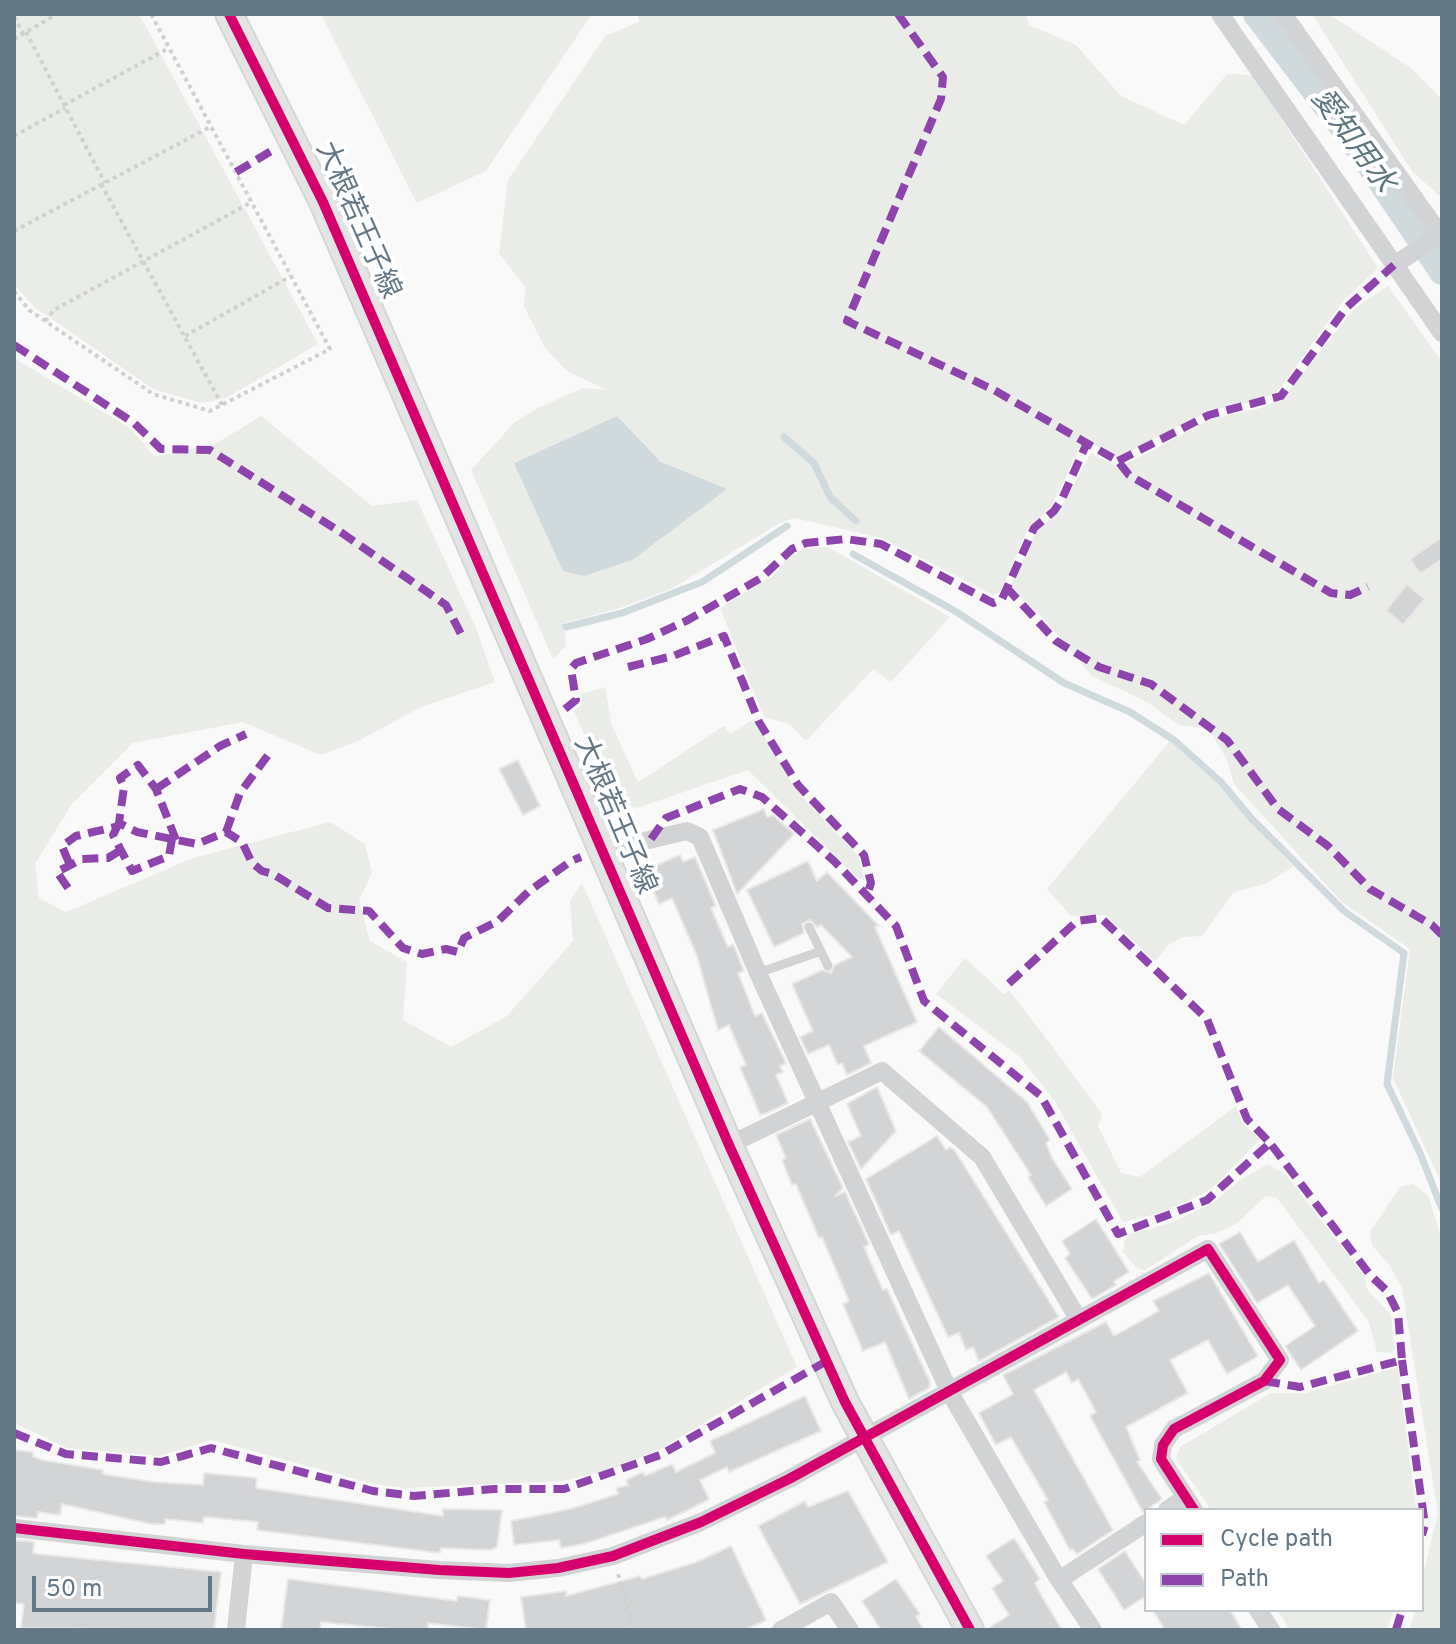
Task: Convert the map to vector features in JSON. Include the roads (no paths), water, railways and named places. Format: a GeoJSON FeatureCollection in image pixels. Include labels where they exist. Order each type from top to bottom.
{"type":"FeatureCollection","features":[{"type":"Feature","properties":{"kind":"street","name":"大根若王子線"},"geometry":{"type":"LineString","coordinates":[[229,14],[323,202],[729,1145],[865,1439],[970,1630]]}},
{"type":"Feature","properties":{"kind":"street"},"geometry":{"type":"LineString","coordinates":[[1220,14],[1397,262],[1442,333]]}},
{"type":"Feature","properties":{"kind":"street"},"geometry":{"type":"LineString","coordinates":[[1283,14],[1437,238],[1397,262]]}},
{"type":"Feature","properties":{"kind":"street"},"geometry":{"type":"LineString","coordinates":[[602,851],[687,831],[700,837],[758,973],[950,1393],[1059,1580],[1093,1630]]}},
{"type":"Feature","properties":{"kind":"street"},"geometry":{"type":"LineString","coordinates":[[729,1145],[882,1071],[982,1157],[1079,1320]]}},
{"type":"Feature","properties":{"kind":"street"},"geometry":{"type":"LineString","coordinates":[[14,1528],[244,1554],[509,1573],[558,1568],[613,1556],[701,1522],[865,1439],[1208,1249],[1280,1360],[1264,1381],[1174,1429],[1163,1445],[1161,1459],[1190,1504]]}},
{"type":"Feature","properties":{"kind":"street"},"geometry":{"type":"LineString","coordinates":[[1059,1580],[1144,1524]]}},
{"type":"Feature","properties":{"kind":"street"},"geometry":{"type":"LineString","coordinates":[[236,1630],[244,1554]]}},
{"type":"Feature","properties":{"kind":"street"},"geometry":{"type":"LineString","coordinates":[[781,1630],[831,1602],[850,1630]]}},
{"type":"Feature","properties":{"kind":"street"},"geometry":{"type":"LineString","coordinates":[[1259,1612],[1271,1630]]}},
{"type":"Feature","properties":{"kind":"lane"},"geometry":{"type":"LineString","coordinates":[[809,927],[828,966]]}},
{"type":"Feature","properties":{"kind":"lane"},"geometry":{"type":"LineString","coordinates":[[758,973],[821,951]]}},
{"type":"Feature","properties":{"kind":"waterway","name":"愛知用水"},"geometry":{"type":"LineString","coordinates":[[1256,14],[1353,141],[1442,272]]}},
{"type":"Feature","properties":{"kind":"waterway"},"geometry":{"type":"LineString","coordinates":[[784,437],[814,463],[830,497],[856,521]]}},
{"type":"Feature","properties":{"kind":"waterway"},"geometry":{"type":"LineString","coordinates":[[566,627],[622,613],[702,582],[787,526]]}},
{"type":"Feature","properties":{"kind":"waterway"},"geometry":{"type":"LineString","coordinates":[[853,554],[955,611],[1064,683],[1130,712],[1174,740],[1221,782],[1252,819],[1344,911],[1404,953],[1387,1084],[1420,1153],[1442,1209]]}}]}
